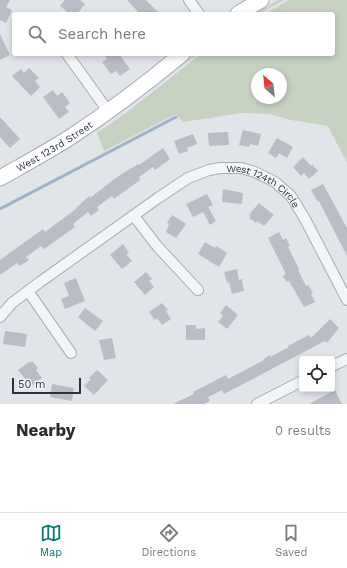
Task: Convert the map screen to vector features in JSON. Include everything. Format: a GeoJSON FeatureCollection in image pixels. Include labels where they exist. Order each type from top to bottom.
{"type":"FeatureCollection","features":[{"type":"Feature","properties":{"kind":"street"},"geometry":{"type":"LineString","coordinates":[[189,0],[198,12]]}},
{"type":"Feature","properties":{"kind":"street"},"geometry":{"type":"LineString","coordinates":[[241,12],[261,0]]}},
{"type":"Feature","properties":{"kind":"street"},"geometry":{"type":"LineString","coordinates":[[68,56],[108,111]]}},
{"type":"Feature","properties":{"kind":"street","name":"West 123rd Street"},"geometry":{"type":"LineString","coordinates":[[0,178],[68,138],[108,111],[136,91],[180,56]]}},
{"type":"Feature","properties":{"kind":"street","name":"West 124th Circle"},"geometry":{"type":"LineString","coordinates":[[0,317],[12,303],[28,291],[188,178],[209,170],[231,168],[241,168],[255,172],[275,182],[291,196],[347,300]]}},
{"type":"Feature","properties":{"kind":"street"},"geometry":{"type":"LineString","coordinates":[[134,216],[157,246],[198,290]]}},
{"type":"Feature","properties":{"kind":"street"},"geometry":{"type":"LineString","coordinates":[[28,291],[71,353]]}},
{"type":"Feature","properties":{"kind":"street"},"geometry":{"type":"LineString","coordinates":[[335,365],[347,359]]}},
{"type":"Feature","properties":{"kind":"street"},"geometry":{"type":"LineString","coordinates":[[257,404],[299,383]]}},
{"type":"Feature","properties":{"kind":"green space"},"geometry":{"type":"Polygon","coordinates":[[[278,0],[284,0],[263,12],[257,12],[278,0]]]}},
{"type":"Feature","properties":{"kind":"green space"},"geometry":{"type":"Polygon","coordinates":[[[289,0],[347,0],[347,163],[328,126],[291,120],[269,114],[242,113],[183,122],[176,114],[104,151],[97,133],[126,113],[198,56],[335,56],[335,12],[268,12],[289,0]]]}},
{"type":"Feature","properties":{"kind":"green space"},"geometry":{"type":"Polygon","coordinates":[[[194,56],[96,131],[95,129],[194,56]]]}},
{"type":"Feature","properties":{"kind":"building"},"geometry":{"type":"Polygon","coordinates":[[[0,0],[10,0],[6,7],[12,10],[6,23],[0,20],[0,0]]]}},
{"type":"Feature","properties":{"kind":"building"},"geometry":{"type":"Polygon","coordinates":[[[65,0],[80,0],[85,4],[79,12],[68,12],[60,6],[65,0]]]}},
{"type":"Feature","properties":{"kind":"building"},"geometry":{"type":"Polygon","coordinates":[[[127,0],[146,0],[158,12],[138,12],[127,0]]]}},
{"type":"Feature","properties":{"kind":"building"},"geometry":{"type":"Polygon","coordinates":[[[0,34],[10,55],[0,60],[0,34]]]}},
{"type":"Feature","properties":{"kind":"building"},"geometry":{"type":"Polygon","coordinates":[[[105,56],[120,56],[130,69],[120,76],[116,71],[111,74],[102,62],[107,59],[105,56]]]}},
{"type":"Feature","properties":{"kind":"building"},"geometry":{"type":"Polygon","coordinates":[[[29,68],[39,78],[35,81],[40,87],[31,96],[12,76],[21,69],[24,73],[29,68]]]}},
{"type":"Feature","properties":{"kind":"building"},"geometry":{"type":"Polygon","coordinates":[[[53,90],[57,96],[62,92],[70,103],[65,107],[69,112],[59,119],[43,97],[53,90]]]}},
{"type":"Feature","properties":{"kind":"building"},"geometry":{"type":"Polygon","coordinates":[[[0,117],[20,139],[10,148],[0,137],[0,117]]]}},
{"type":"Feature","properties":{"kind":"building"},"geometry":{"type":"Polygon","coordinates":[[[243,130],[261,134],[258,146],[250,144],[249,147],[239,145],[243,130]]]}},
{"type":"Feature","properties":{"kind":"building"},"geometry":{"type":"Polygon","coordinates":[[[228,132],[229,145],[209,146],[208,133],[228,132]]]}},
{"type":"Feature","properties":{"kind":"building"},"geometry":{"type":"Polygon","coordinates":[[[193,134],[197,144],[187,148],[188,151],[179,154],[174,141],[193,134]]]}},
{"type":"Feature","properties":{"kind":"building"},"geometry":{"type":"Polygon","coordinates":[[[277,138],[293,147],[287,158],[279,153],[276,158],[268,153],[277,138]]]}},
{"type":"Feature","properties":{"kind":"building"},"geometry":{"type":"Polygon","coordinates":[[[163,148],[170,159],[155,170],[153,167],[139,177],[140,180],[114,199],[112,196],[97,207],[99,210],[91,216],[88,212],[73,224],[75,227],[44,249],[41,246],[26,257],[29,260],[20,266],[17,263],[0,275],[0,260],[43,229],[45,232],[76,209],[89,196],[90,198],[113,180],[131,168],[138,164],[139,165],[163,148]]]}},
{"type":"Feature","properties":{"kind":"building"},"geometry":{"type":"Polygon","coordinates":[[[303,157],[318,171],[309,179],[304,173],[301,176],[293,167],[303,157]]]}},
{"type":"Feature","properties":{"kind":"building"},"geometry":{"type":"Polygon","coordinates":[[[323,184],[347,228],[347,256],[319,201],[318,202],[311,190],[323,184]]]}},
{"type":"Feature","properties":{"kind":"building"},"geometry":{"type":"Polygon","coordinates":[[[223,189],[243,193],[242,204],[222,202],[223,189]]]}},
{"type":"Feature","properties":{"kind":"building"},"geometry":{"type":"Polygon","coordinates":[[[207,194],[213,205],[208,207],[216,221],[210,225],[203,212],[193,217],[186,204],[207,194]]]}},
{"type":"Feature","properties":{"kind":"building"},"geometry":{"type":"Polygon","coordinates":[[[259,203],[274,215],[264,226],[249,218],[251,216],[249,215],[259,203]]]}},
{"type":"Feature","properties":{"kind":"building"},"geometry":{"type":"Polygon","coordinates":[[[172,215],[186,224],[176,238],[166,232],[169,224],[167,223],[172,215]]]}},
{"type":"Feature","properties":{"kind":"building"},"geometry":{"type":"Polygon","coordinates":[[[279,232],[283,240],[286,238],[290,246],[288,247],[299,269],[298,270],[306,286],[308,285],[313,293],[311,294],[315,302],[304,307],[289,281],[287,282],[283,276],[286,274],[268,238],[279,232]]]}},
{"type":"Feature","properties":{"kind":"building"},"geometry":{"type":"Polygon","coordinates":[[[205,242],[215,248],[216,246],[227,253],[219,267],[198,254],[205,242]]]}},
{"type":"Feature","properties":{"kind":"building"},"geometry":{"type":"Polygon","coordinates":[[[123,244],[129,253],[126,254],[132,261],[122,269],[110,255],[123,244]]]}},
{"type":"Feature","properties":{"kind":"building"},"geometry":{"type":"Polygon","coordinates":[[[237,269],[239,280],[242,279],[244,291],[232,294],[229,282],[227,283],[224,272],[237,269]]]}},
{"type":"Feature","properties":{"kind":"building"},"geometry":{"type":"Polygon","coordinates":[[[146,272],[152,279],[149,281],[154,287],[145,295],[134,282],[146,272]]]}},
{"type":"Feature","properties":{"kind":"building"},"geometry":{"type":"Polygon","coordinates":[[[76,278],[85,301],[65,309],[61,299],[69,296],[64,283],[76,278]]]}},
{"type":"Feature","properties":{"kind":"building"},"geometry":{"type":"Polygon","coordinates":[[[162,303],[168,310],[166,311],[171,319],[162,325],[157,318],[155,320],[149,312],[162,303]]]}},
{"type":"Feature","properties":{"kind":"building"},"geometry":{"type":"Polygon","coordinates":[[[226,305],[238,315],[227,329],[218,322],[223,316],[220,313],[226,305]]]}},
{"type":"Feature","properties":{"kind":"building"},"geometry":{"type":"Polygon","coordinates":[[[85,308],[103,321],[95,331],[78,317],[85,308]]]}},
{"type":"Feature","properties":{"kind":"building"},"geometry":{"type":"Polygon","coordinates":[[[330,319],[339,328],[327,343],[325,341],[224,394],[222,390],[208,397],[210,401],[204,404],[173,404],[194,394],[193,392],[226,375],[228,379],[309,335],[311,338],[330,319]]]}},
{"type":"Feature","properties":{"kind":"building"},"geometry":{"type":"Polygon","coordinates":[[[186,325],[196,325],[196,329],[205,328],[205,340],[186,340],[186,325]]]}},
{"type":"Feature","properties":{"kind":"building"},"geometry":{"type":"Polygon","coordinates":[[[5,331],[27,334],[25,347],[3,344],[5,331]]]}},
{"type":"Feature","properties":{"kind":"building"},"geometry":{"type":"Polygon","coordinates":[[[112,338],[116,358],[104,360],[99,340],[112,338]]]}},
{"type":"Feature","properties":{"kind":"building"},"geometry":{"type":"Polygon","coordinates":[[[32,361],[38,368],[36,370],[42,378],[31,386],[18,370],[32,361]]]}},
{"type":"Feature","properties":{"kind":"building"},"geometry":{"type":"Polygon","coordinates":[[[97,370],[108,380],[94,395],[84,386],[97,370]]]}},
{"type":"Feature","properties":{"kind":"building"},"geometry":{"type":"Polygon","coordinates":[[[52,384],[74,388],[72,401],[50,397],[52,384]]]}},
{"type":"Feature","properties":{"kind":"building"},"geometry":{"type":"Polygon","coordinates":[[[335,390],[342,404],[309,404],[331,392],[335,392],[335,390]]]}},
{"type":"Feature","properties":{"kind":"waterway"},"geometry":{"type":"LineString","coordinates":[[0,209],[176,117]]}}]}
